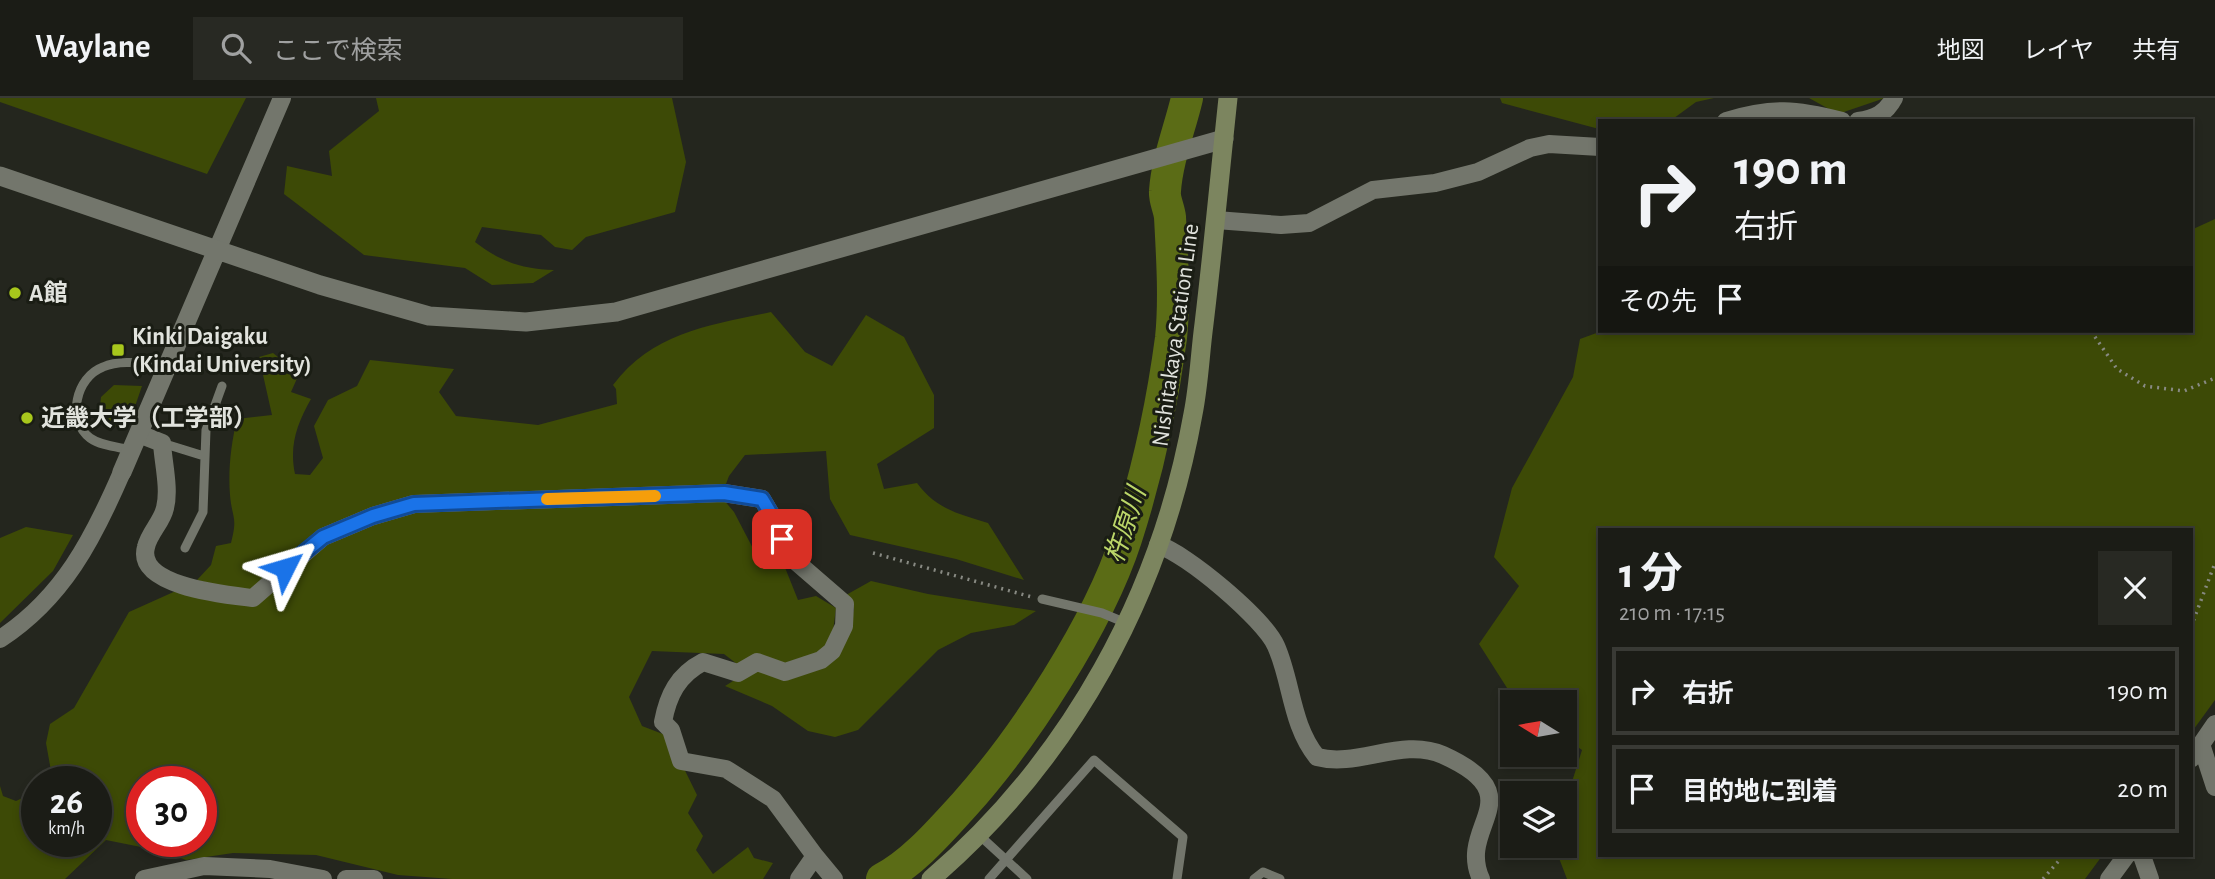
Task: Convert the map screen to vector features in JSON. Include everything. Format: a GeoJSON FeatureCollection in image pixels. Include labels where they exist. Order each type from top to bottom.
{"type":"FeatureCollection","features":[{"type":"Feature","properties":{"kind":"main road","name":"Nishitakaya Station Line"},"geometry":{"type":"LineString","coordinates":[[931,879],[1020,792],[1068,729],[1111,657],[1158,545],[1171,509],[1194,413],[1228,98]]}},
{"type":"Feature","properties":{"kind":"street"},"geometry":{"type":"LineString","coordinates":[[0,639],[41,609],[65,581],[86,550],[282,98]]}},
{"type":"Feature","properties":{"kind":"street"},"geometry":{"type":"LineString","coordinates":[[1871,119],[1889,109],[1894,98]]}},
{"type":"Feature","properties":{"kind":"street"},"geometry":{"type":"LineString","coordinates":[[1733,119],[1749,114],[1796,109],[1834,119]]}},
{"type":"Feature","properties":{"kind":"street"},"geometry":{"type":"LineString","coordinates":[[0,176],[320,285],[429,316],[539,321],[616,312],[1224,139]]}},
{"type":"Feature","properties":{"kind":"street"},"geometry":{"type":"LineString","coordinates":[[1216,220],[1281,225],[1309,223],[1373,190],[1435,183],[1478,172],[1530,148],[1549,144],[1598,147]]}},
{"type":"Feature","properties":{"kind":"street"},"geometry":{"type":"LineString","coordinates":[[135,442],[162,443],[166,506],[145,548],[147,560],[159,575],[198,591],[253,598],[323,537],[373,516],[414,504],[724,493],[762,499],[778,526],[786,553],[845,604],[844,626],[832,651],[821,660],[785,671],[757,662],[738,673],[704,662],[689,669],[666,703],[663,722],[671,730],[681,761],[726,769],[773,799],[832,877]]}},
{"type":"Feature","properties":{"kind":"street"},"geometry":{"type":"LineString","coordinates":[[1158,545],[1181,555],[1262,624],[1276,646],[1301,731],[1317,757],[1333,761],[1410,748],[1429,749],[1471,768],[1485,782],[1490,799],[1475,865],[1481,879]]}},
{"type":"Feature","properties":{"kind":"street"},"geometry":{"type":"LineString","coordinates":[[2215,724],[2196,752],[2215,787]]}},
{"type":"Feature","properties":{"kind":"street"},"geometry":{"type":"LineString","coordinates":[[799,879],[815,856]]}},
{"type":"Feature","properties":{"kind":"street"},"geometry":{"type":"LineString","coordinates":[[2109,879],[2125,857]]}},
{"type":"Feature","properties":{"kind":"street"},"geometry":{"type":"LineString","coordinates":[[2142,857],[2150,879]]}},
{"type":"Feature","properties":{"kind":"street"},"geometry":{"type":"LineString","coordinates":[[144,879],[204,866],[270,869],[323,879]]}},
{"type":"Feature","properties":{"kind":"street"},"geometry":{"type":"LineString","coordinates":[[346,879],[373,879]]}},
{"type":"Feature","properties":{"kind":"lane"},"geometry":{"type":"LineString","coordinates":[[135,442],[101,444],[89,437],[80,426],[76,399],[82,385],[92,373],[104,366],[168,365]]}},
{"type":"Feature","properties":{"kind":"lane"},"geometry":{"type":"LineString","coordinates":[[185,548],[203,512],[206,430],[222,386]]}},
{"type":"Feature","properties":{"kind":"lane"},"geometry":{"type":"LineString","coordinates":[[162,443],[204,456]]}},
{"type":"Feature","properties":{"kind":"lane"},"geometry":{"type":"LineString","coordinates":[[1042,599],[1102,613],[1126,623]]}},
{"type":"Feature","properties":{"kind":"lane"},"geometry":{"type":"LineString","coordinates":[[989,879],[1094,760],[1183,837],[1177,879]]}},
{"type":"Feature","properties":{"kind":"lane"},"geometry":{"type":"LineString","coordinates":[[979,835],[1027,879]]}},
{"type":"Feature","properties":{"kind":"lane"},"geometry":{"type":"LineString","coordinates":[[1254,879],[1263,872],[1280,879]]}},
{"type":"Feature","properties":{"kind":"path"},"geometry":{"type":"LineString","coordinates":[[2092,333],[2117,369],[2145,386],[2184,391],[2215,379]]}},
{"type":"Feature","properties":{"kind":"path"},"geometry":{"type":"LineString","coordinates":[[873,553],[1042,599]]}},
{"type":"Feature","properties":{"kind":"path"},"geometry":{"type":"LineString","coordinates":[[2193,622],[2215,563]]}},
{"type":"Feature","properties":{"kind":"path"},"geometry":{"type":"LineString","coordinates":[[2043,879],[2062,857]]}},
{"type":"Feature","properties":{"kind":"green space"},"geometry":{"type":"Polygon","coordinates":[[[0,98],[246,98],[207,174],[0,102],[0,98]]]}},
{"type":"Feature","properties":{"kind":"green space"},"geometry":{"type":"Polygon","coordinates":[[[376,98],[672,98],[686,162],[675,212],[586,237],[572,250],[555,247],[541,235],[482,227],[475,242],[494,255],[522,266],[554,270],[533,283],[492,285],[465,268],[364,255],[284,194],[287,166],[332,176],[329,151],[379,111],[376,98]]]}},
{"type":"Feature","properties":{"kind":"green space"},"geometry":{"type":"Polygon","coordinates":[[[1500,98],[1714,98],[1696,102],[1673,119],[1598,119],[1598,129],[1502,103],[1500,98]]]}},
{"type":"Feature","properties":{"kind":"green space"},"geometry":{"type":"Polygon","coordinates":[[[1809,98],[1885,98],[1838,114],[1809,98]]]}},
{"type":"Feature","properties":{"kind":"green space"},"geometry":{"type":"Polygon","coordinates":[[[2215,219],[2215,700],[2193,730],[2193,528],[1598,528],[1598,857],[2101,857],[2085,879],[1567,879],[1559,858],[1577,858],[1577,781],[1572,781],[1582,750],[1577,746],[1577,690],[1508,690],[1479,644],[1519,586],[1494,557],[1512,488],[1573,377],[1580,339],[1598,332],[2193,333],[2193,229],[2215,219]]]}},
{"type":"Feature","properties":{"kind":"green space"},"geometry":{"type":"Polygon","coordinates":[[[771,312],[805,352],[832,366],[866,315],[904,337],[934,395],[934,428],[877,464],[884,489],[917,483],[940,505],[988,523],[1024,580],[956,559],[850,535],[830,499],[826,451],[745,455],[729,476],[724,489],[371,512],[252,594],[197,580],[211,565],[216,546],[231,543],[234,522],[230,467],[237,419],[272,415],[259,357],[273,353],[299,374],[291,392],[311,399],[298,426],[293,454],[295,474],[310,475],[323,458],[314,426],[328,400],[357,386],[370,360],[454,369],[439,392],[456,416],[538,425],[617,404],[616,389],[613,385],[629,367],[664,342],[684,333],[726,321],[771,312]]]}},
{"type":"Feature","properties":{"kind":"green space"},"geometry":{"type":"Polygon","coordinates":[[[114,385],[142,386],[129,424],[119,427],[103,423],[99,415],[101,397],[114,385]]]}},
{"type":"Feature","properties":{"kind":"green space"},"geometry":{"type":"Polygon","coordinates":[[[723,499],[734,512],[758,558],[784,565],[798,600],[816,596],[836,608],[832,639],[813,659],[784,668],[737,664],[724,654],[652,651],[629,697],[642,726],[668,736],[697,795],[688,813],[703,836],[696,850],[713,874],[748,847],[754,858],[773,863],[763,879],[452,879],[398,875],[316,855],[233,853],[217,855],[217,766],[126,766],[126,844],[112,841],[112,766],[50,766],[46,743],[50,724],[74,708],[129,612],[178,590],[255,605],[326,542],[414,510],[723,499]]]}},
{"type":"Feature","properties":{"kind":"green space"},"geometry":{"type":"Polygon","coordinates":[[[26,527],[73,535],[53,571],[0,623],[0,538],[26,527]]]}},
{"type":"Feature","properties":{"kind":"green space"},"geometry":{"type":"Polygon","coordinates":[[[871,581],[928,594],[1036,611],[1014,625],[971,633],[938,650],[858,730],[835,737],[808,731],[772,706],[725,686],[757,666],[820,665],[850,628],[854,609],[846,595],[871,581]]]}},
{"type":"Feature","properties":{"kind":"green space"},"geometry":{"type":"Polygon","coordinates":[[[0,786],[3,796],[16,801],[21,799],[21,857],[88,857],[65,879],[0,879],[0,786]]]}},
{"type":"Feature","properties":{"kind":"green space"},"geometry":{"type":"Polygon","coordinates":[[[178,857],[206,857],[186,860],[178,857]]]}},
{"type":"Feature","properties":{"kind":"waterway","name":"杵原川"},"geometry":{"type":"LineString","coordinates":[[882,879],[905,864],[936,835],[1011,747],[1078,643],[1097,607],[1126,539],[1147,465],[1171,338],[1173,293],[1170,217],[1165,191],[1171,156],[1187,98]]}},
{"type":"Feature","properties":{"kind":"slow traffic"},"geometry":{"type":"LineString","coordinates":[[547,499],[655,496]]}},
{"type":"Feature","properties":{"kind":"place","name":"A館"},"geometry":{"type":"Point","coordinates":[15,293]}},
{"type":"Feature","properties":{"kind":"place","name":"Kinki Daigaku (Kindai University)"},"geometry":{"type":"Point","coordinates":[118,350]}},
{"type":"Feature","properties":{"kind":"place","name":"近畿大学（工学部）"},"geometry":{"type":"Point","coordinates":[27,418]}},
{"type":"Feature","properties":{"kind":"route"},"geometry":{"type":"LineString","coordinates":[[285,568],[323,537],[373,516],[414,504],[724,493],[762,499],[778,526],[782,539]]}}]}
